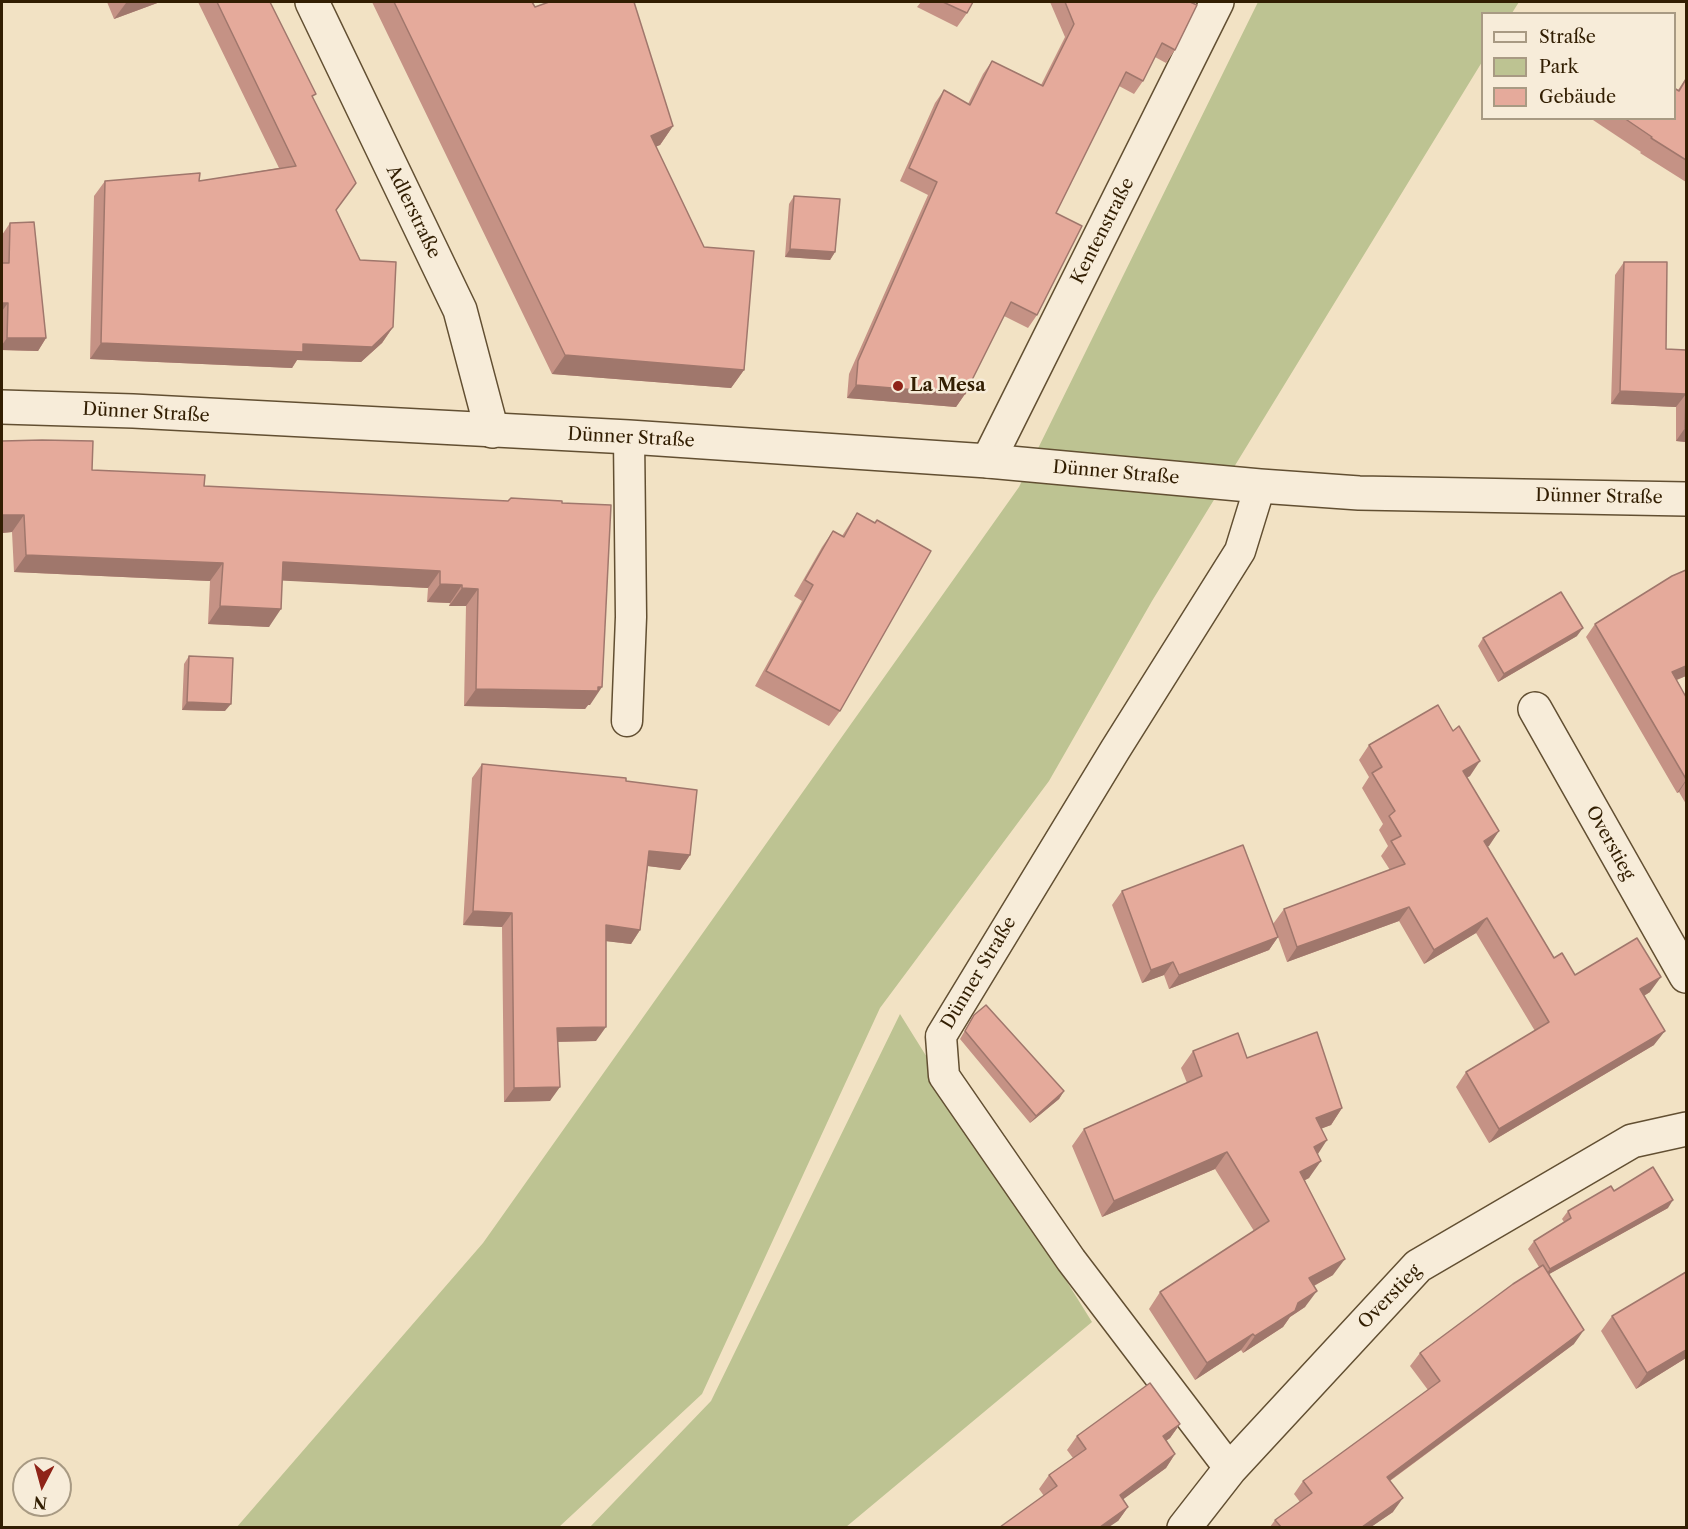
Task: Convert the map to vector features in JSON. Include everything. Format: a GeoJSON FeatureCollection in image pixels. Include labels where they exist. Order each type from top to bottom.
{"type":"FeatureCollection","features":[{"type":"Feature","properties":{"kind":"street","name":"Adlerstraße"},"geometry":{"type":"LineString","coordinates":[[312,2],[460,310],[492,431]]}},
{"type":"Feature","properties":{"kind":"street","name":"Kentenstraße"},"geometry":{"type":"LineString","coordinates":[[988,461],[1217,2]]}},
{"type":"Feature","properties":{"kind":"street","name":"Dünner Straße"},"geometry":{"type":"LineString","coordinates":[[2,407],[133,411],[629,437],[988,461],[1359,493],[1686,499]]}},
{"type":"Feature","properties":{"kind":"street","name":"Overstieg"},"geometry":{"type":"LineString","coordinates":[[1535,709],[1686,976]]}},
{"type":"Feature","properties":{"kind":"street","name":"Overstieg"},"geometry":{"type":"LineString","coordinates":[[1184,1527],[1230,1469],[1418,1266],[1632,1141],[1686,1129]]}},
{"type":"Feature","properties":{"kind":"lane"},"geometry":{"type":"LineString","coordinates":[[627,721],[631,617],[629,437]]}},
{"type":"Feature","properties":{"kind":"lane","name":"Dünner Straße"},"geometry":{"type":"LineString","coordinates":[[1230,1469],[1071,1260],[944,1076],[941,1036],[1108,761],[1240,551],[1260,486]]}},
{"type":"Feature","properties":{"kind":"green space"},"geometry":{"type":"Polygon","coordinates":[[[1258,2],[1519,2],[1513,12],[1481,12],[1481,64],[1152,601],[1049,781],[880,1008],[702,1394],[559,1527],[236,1528],[483,1243],[1019,487],[1258,2]]]}},
{"type":"Feature","properties":{"kind":"green space"},"geometry":{"type":"Polygon","coordinates":[[[900,1014],[1092,1322],[846,1527],[589,1528],[711,1401],[900,1014]]]}},
{"type":"Feature","properties":{"kind":"building"},"geometry":{"type":"Polygon","coordinates":[[[217,2],[270,2],[316,94],[312,96],[356,183],[336,210],[360,260],[396,262],[393,327],[372,347],[303,344],[303,352],[101,343],[105,181],[200,173],[199,181],[296,166],[217,2]]]}},
{"type":"Feature","properties":{"kind":"building"},"geometry":{"type":"Polygon","coordinates":[[[394,2],[532,2],[535,7],[549,2],[634,2],[673,126],[651,136],[704,247],[754,251],[744,370],[565,355],[394,2]]]}},
{"type":"Feature","properties":{"kind":"building"},"geometry":{"type":"Polygon","coordinates":[[[943,2],[973,2],[967,13],[943,2]]]}},
{"type":"Feature","properties":{"kind":"building"},"geometry":{"type":"Polygon","coordinates":[[[1065,2],[1190,2],[1197,5],[1175,50],[1162,43],[1143,81],[1126,72],[1056,213],[1082,226],[1037,315],[1011,302],[965,394],[856,385],[858,361],[937,182],[909,168],[944,90],[970,105],[992,61],[1043,86],[1074,24],[1065,2]]]}},
{"type":"Feature","properties":{"kind":"building"},"geometry":{"type":"Polygon","coordinates":[[[1686,79],[1686,160],[1627,120],[1676,120],[1676,89],[1679,91],[1686,79]]]}},
{"type":"Feature","properties":{"kind":"building"},"geometry":{"type":"Polygon","coordinates":[[[794,196],[840,199],[835,252],[790,249],[794,196]]]}},
{"type":"Feature","properties":{"kind":"building"},"geometry":{"type":"Polygon","coordinates":[[[34,222],[46,338],[7,338],[8,303],[2,303],[2,263],[9,263],[10,223],[34,222]]]}},
{"type":"Feature","properties":{"kind":"building"},"geometry":{"type":"Polygon","coordinates":[[[1624,262],[1667,262],[1666,349],[1686,350],[1686,394],[1620,391],[1624,262]]]}},
{"type":"Feature","properties":{"kind":"building"},"geometry":{"type":"Polygon","coordinates":[[[2,441],[93,441],[92,470],[205,475],[204,486],[508,501],[511,498],[611,505],[602,687],[598,687],[598,691],[476,689],[478,589],[462,588],[462,585],[440,584],[440,571],[283,562],[281,609],[220,606],[223,563],[26,555],[24,515],[2,515],[2,441]]]}},
{"type":"Feature","properties":{"kind":"building"},"geometry":{"type":"Polygon","coordinates":[[[857,513],[875,523],[877,520],[931,551],[840,711],[766,671],[813,585],[805,580],[833,531],[844,537],[857,513]]]}},
{"type":"Feature","properties":{"kind":"building"},"geometry":{"type":"Polygon","coordinates":[[[1686,570],[1686,666],[1672,672],[1686,697],[1686,779],[1595,624],[1672,576],[1686,570]]]}},
{"type":"Feature","properties":{"kind":"building"},"geometry":{"type":"Polygon","coordinates":[[[1561,592],[1583,628],[1504,674],[1483,638],[1561,592]]]}},
{"type":"Feature","properties":{"kind":"building"},"geometry":{"type":"Polygon","coordinates":[[[189,656],[233,658],[231,704],[187,702],[189,656]]]}},
{"type":"Feature","properties":{"kind":"building"},"geometry":{"type":"Polygon","coordinates":[[[1438,705],[1453,731],[1459,726],[1480,761],[1463,771],[1499,831],[1484,841],[1554,958],[1562,953],[1575,975],[1637,938],[1661,977],[1640,989],[1665,1031],[1499,1129],[1466,1072],[1549,1022],[1487,918],[1434,950],[1409,907],[1297,947],[1284,909],[1405,864],[1391,841],[1401,836],[1389,816],[1395,811],[1372,773],[1382,767],[1369,745],[1438,705]]]}},
{"type":"Feature","properties":{"kind":"building"},"geometry":{"type":"Polygon","coordinates":[[[482,764],[626,778],[626,781],[697,790],[690,855],[649,851],[640,930],[606,925],[606,1027],[557,1028],[560,1087],[514,1088],[512,913],[473,911],[482,764]]]}},
{"type":"Feature","properties":{"kind":"building"},"geometry":{"type":"Polygon","coordinates":[[[1243,845],[1278,937],[1179,975],[1173,962],[1151,970],[1122,891],[1243,845]]]}},
{"type":"Feature","properties":{"kind":"building"},"geometry":{"type":"Polygon","coordinates":[[[986,1005],[1064,1091],[1036,1116],[965,1031],[974,1015],[986,1005]]]}},
{"type":"Feature","properties":{"kind":"building"},"geometry":{"type":"Polygon","coordinates":[[[1317,1032],[1342,1108],[1316,1118],[1327,1140],[1314,1147],[1321,1161],[1300,1172],[1345,1259],[1309,1278],[1317,1291],[1298,1303],[1295,1311],[1207,1363],[1160,1292],[1269,1221],[1227,1152],[1114,1201],[1084,1129],[1202,1076],[1193,1051],[1238,1033],[1247,1058],[1317,1032]]]}},
{"type":"Feature","properties":{"kind":"building"},"geometry":{"type":"Polygon","coordinates":[[[1653,1167],[1673,1200],[1550,1269],[1534,1241],[1571,1218],[1568,1211],[1611,1186],[1614,1191],[1653,1167]]]}},
{"type":"Feature","properties":{"kind":"building"},"geometry":{"type":"Polygon","coordinates":[[[1543,1265],[1584,1330],[1387,1477],[1403,1498],[1362,1527],[1281,1527],[1275,1520],[1312,1493],[1303,1481],[1440,1381],[1420,1353],[1513,1284],[1543,1265]]]}},
{"type":"Feature","properties":{"kind":"building"},"geometry":{"type":"Polygon","coordinates":[[[1686,1272],[1686,1350],[1647,1373],[1612,1316],[1686,1272]]]}},
{"type":"Feature","properties":{"kind":"building"},"geometry":{"type":"Polygon","coordinates":[[[1150,1383],[1180,1424],[1163,1436],[1175,1454],[1120,1495],[1128,1507],[1100,1527],[1000,1527],[1057,1486],[1049,1475],[1086,1449],[1077,1436],[1150,1383]]]}},
{"type":"Feature","properties":{"kind":"place","name":"La Mesa"},"geometry":{"type":"Point","coordinates":[898,386]}}]}
